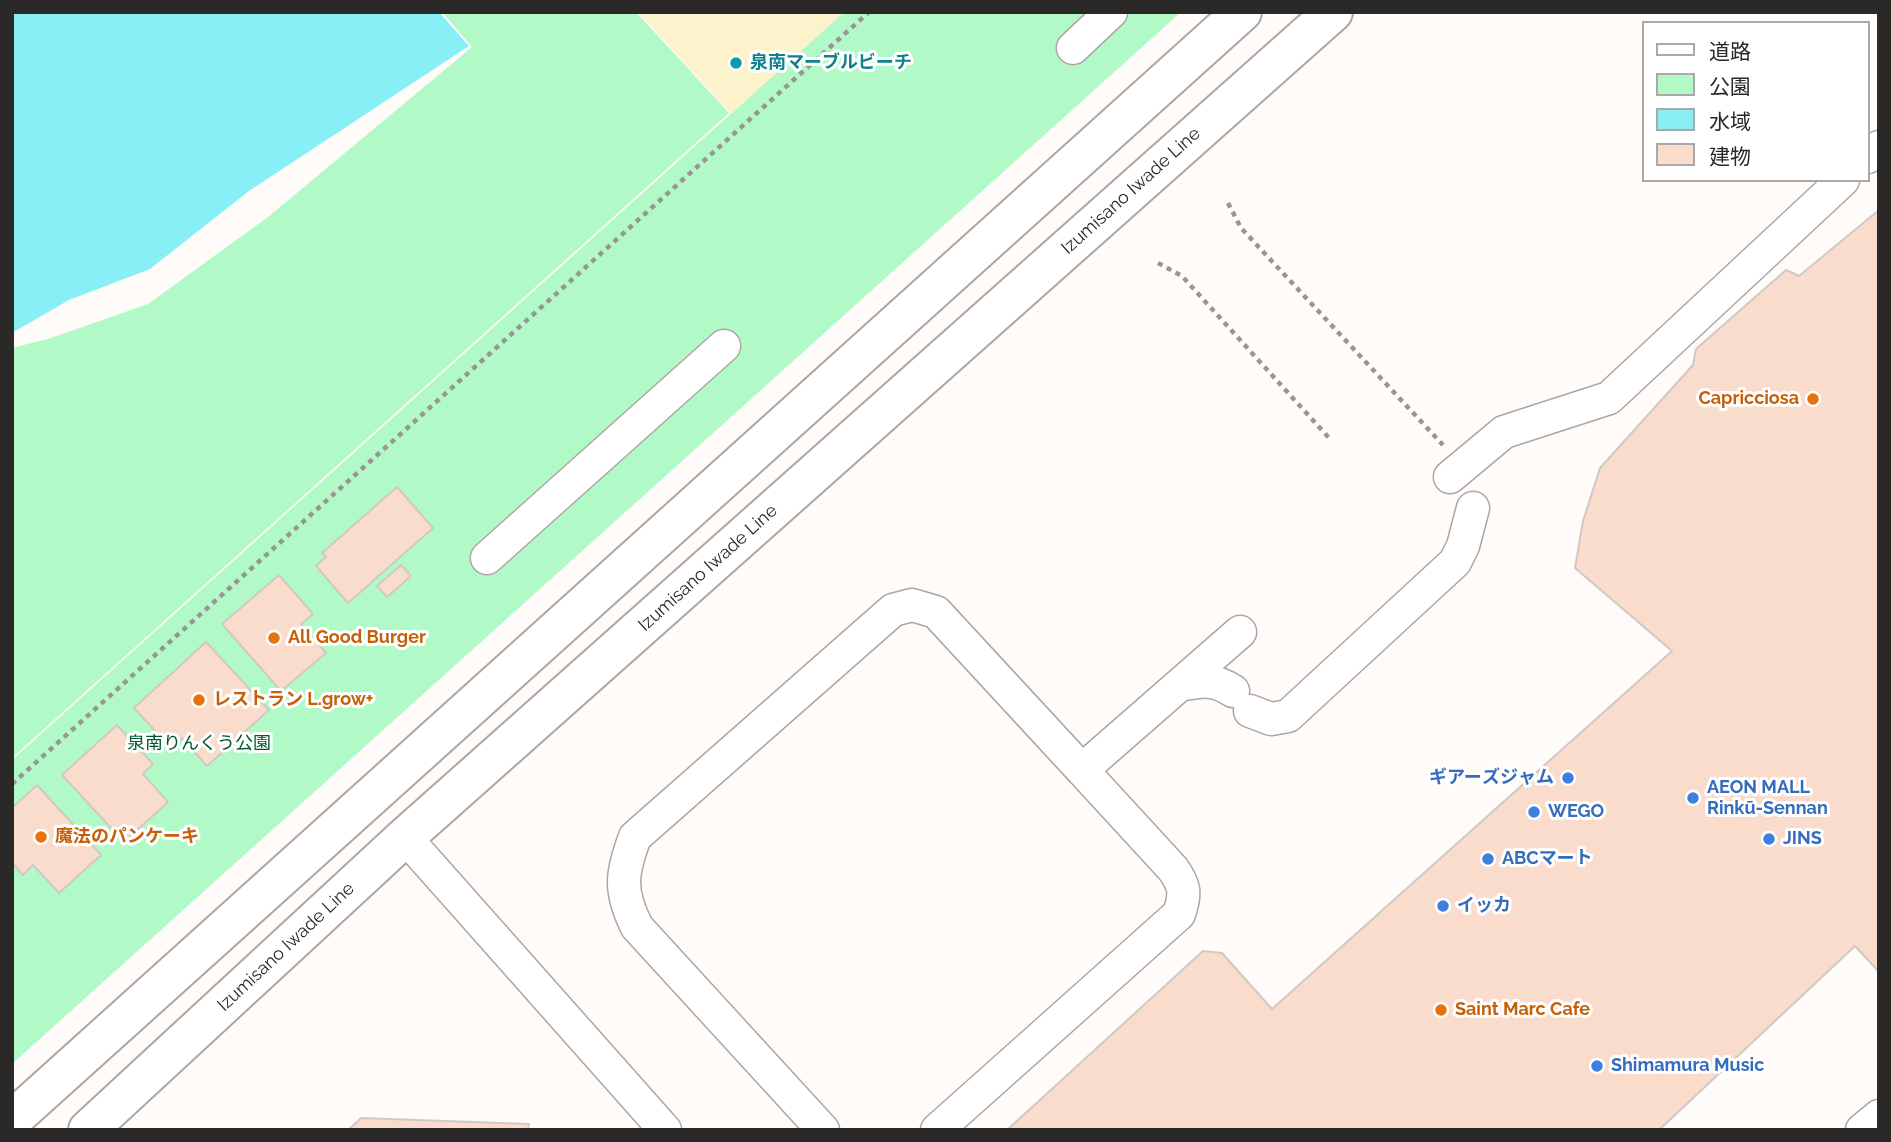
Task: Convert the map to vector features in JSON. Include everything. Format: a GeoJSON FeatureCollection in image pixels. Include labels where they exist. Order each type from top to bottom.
{"type":"FeatureCollection","features":[{"type":"Feature","properties":{"kind":"main road"},"geometry":{"type":"LineString","coordinates":[[12,1120],[1242,12]]}},
{"type":"Feature","properties":{"kind":"main road","name":"Izumisano Iwade Line"},"geometry":{"type":"LineString","coordinates":[[88,1130],[405,837],[1333,12]]}},
{"type":"Feature","properties":{"kind":"street"},"geometry":{"type":"LineString","coordinates":[[1092,12],[1069,43],[1111,12]]}},
{"type":"Feature","properties":{"kind":"street"},"geometry":{"type":"LineString","coordinates":[[1450,477],[1504,432],[1609,398],[1841,182]]}},
{"type":"Feature","properties":{"kind":"street"},"geometry":{"type":"LineString","coordinates":[[491,563],[728,351]]}},
{"type":"Feature","properties":{"kind":"street"},"geometry":{"type":"LineString","coordinates":[[1180,685],[1202,681],[1221,683],[1241,701],[1271,719],[1289,716],[1455,562],[1463,547],[1473,508]]}},
{"type":"Feature","properties":{"kind":"street"},"geometry":{"type":"LineString","coordinates":[[823,1130],[637,927],[628,908],[623,884],[627,858],[635,837],[893,610],[912,605],[936,612],[1173,869],[1183,883],[1184,899],[1179,914],[937,1130]]}},
{"type":"Feature","properties":{"kind":"street"},"geometry":{"type":"LineString","coordinates":[[1082,770],[1240,632]]}},
{"type":"Feature","properties":{"kind":"street"},"geometry":{"type":"LineString","coordinates":[[405,837],[665,1130]]}},
{"type":"Feature","properties":{"kind":"street"},"geometry":{"type":"LineString","coordinates":[[1862,1130],[1879,1115]]}},
{"type":"Feature","properties":{"kind":"path"},"geometry":{"type":"LineString","coordinates":[[12,784],[869,12]]}},
{"type":"Feature","properties":{"kind":"path"},"geometry":{"type":"LineString","coordinates":[[1228,203],[1241,228],[1443,446]]}},
{"type":"Feature","properties":{"kind":"path"},"geometry":{"type":"LineString","coordinates":[[1157,263],[1182,275],[1330,439]]}},
{"type":"Feature","properties":{"kind":"green space"},"geometry":{"type":"Polygon","coordinates":[[[442,12],[636,12],[729,113],[12,758],[12,348],[51,338],[148,304],[268,217],[472,47],[442,12]]]}},
{"type":"Feature","properties":{"kind":"green space","name":"泉南りんくう公園"},"geometry":{"type":"Polygon","coordinates":[[[844,12],[1181,12],[12,1064],[12,760],[844,12]]]}},
{"type":"Feature","properties":{"kind":"sand","name":"泉南マーブルビーチ"},"geometry":{"type":"Polygon","coordinates":[[[638,12],[844,12],[731,114],[638,12]]]}},
{"type":"Feature","properties":{"kind":"water"},"geometry":{"type":"Polygon","coordinates":[[[12,12],[439,12],[469,46],[249,191],[150,269],[69,300],[12,333],[12,12]]]}},
{"type":"Feature","properties":{"kind":"building","name":"AEON MALL Rinkū-Sennan"},"geometry":{"type":"Polygon","coordinates":[[[1879,210],[1879,972],[1855,946],[1659,1130],[1007,1130],[1203,951],[1222,953],[1272,1009],[1672,651],[1575,568],[1583,521],[1600,468],[1693,365],[1696,349],[1786,270],[1799,276],[1879,210]]]}},
{"type":"Feature","properties":{"kind":"building"},"geometry":{"type":"Polygon","coordinates":[[[397,487],[433,528],[348,603],[316,566],[326,557],[322,553],[397,487]]]}},
{"type":"Feature","properties":{"kind":"building"},"geometry":{"type":"Polygon","coordinates":[[[401,565],[411,576],[387,597],[377,586],[401,565]]]}},
{"type":"Feature","properties":{"kind":"building","name":"All Good Burger"},"geometry":{"type":"Polygon","coordinates":[[[279,575],[313,614],[301,624],[326,653],[281,691],[222,624],[279,575]]]}},
{"type":"Feature","properties":{"kind":"building"},"geometry":{"type":"Polygon","coordinates":[[[206,642],[269,710],[207,766],[182,738],[171,748],[134,708],[206,642]]]}},
{"type":"Feature","properties":{"kind":"building"},"geometry":{"type":"Polygon","coordinates":[[[117,725],[153,764],[143,774],[168,802],[124,842],[62,775],[117,725]]]}},
{"type":"Feature","properties":{"kind":"building"},"geometry":{"type":"Polygon","coordinates":[[[37,785],[101,855],[59,893],[33,865],[23,875],[12,863],[12,808],[37,785]]]}},
{"type":"Feature","properties":{"kind":"building"},"geometry":{"type":"Polygon","coordinates":[[[361,1118],[529,1124],[528,1130],[348,1130],[361,1118]]]}},
{"type":"Feature","properties":{"kind":"place","name":"泉南マーブルビーチ"},"geometry":{"type":"Point","coordinates":[736,63]}},
{"type":"Feature","properties":{"kind":"place","name":"Capricciosa"},"geometry":{"type":"Point","coordinates":[1813,399]}},
{"type":"Feature","properties":{"kind":"place","name":"All Good Burger"},"geometry":{"type":"Point","coordinates":[274,638]}},
{"type":"Feature","properties":{"kind":"place","name":"レストラン L.grow+"},"geometry":{"type":"Point","coordinates":[199,700]}},
{"type":"Feature","properties":{"kind":"place","name":"ギアーズジャム"},"geometry":{"type":"Point","coordinates":[1568,778]}},
{"type":"Feature","properties":{"kind":"place","name":"AEON MALL Rinkū-Sennan"},"geometry":{"type":"Point","coordinates":[1693,798]}},
{"type":"Feature","properties":{"kind":"place","name":"WEGO"},"geometry":{"type":"Point","coordinates":[1534,812]}},
{"type":"Feature","properties":{"kind":"place","name":"魔法のパンケーキ"},"geometry":{"type":"Point","coordinates":[41,837]}},
{"type":"Feature","properties":{"kind":"place","name":"JINS"},"geometry":{"type":"Point","coordinates":[1769,839]}},
{"type":"Feature","properties":{"kind":"place","name":"ABCマート"},"geometry":{"type":"Point","coordinates":[1488,859]}},
{"type":"Feature","properties":{"kind":"place","name":"イッカ"},"geometry":{"type":"Point","coordinates":[1443,906]}},
{"type":"Feature","properties":{"kind":"place","name":"Saint Marc Cafe"},"geometry":{"type":"Point","coordinates":[1441,1010]}},
{"type":"Feature","properties":{"kind":"place","name":"Shimamura Music"},"geometry":{"type":"Point","coordinates":[1597,1066]}}]}
